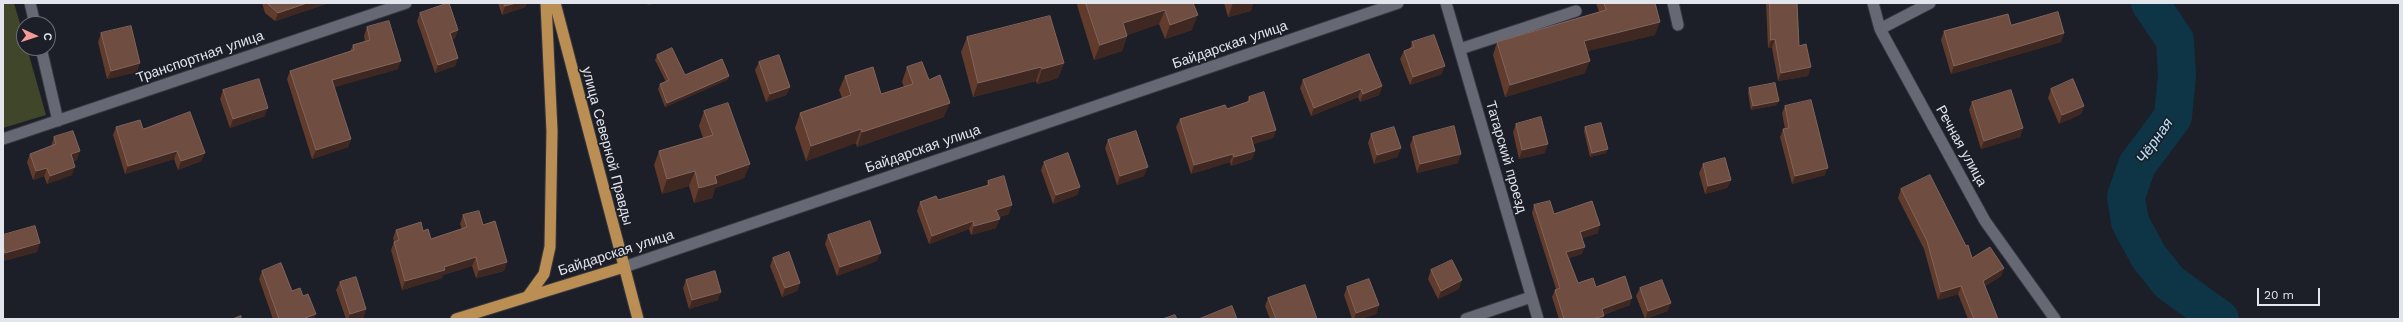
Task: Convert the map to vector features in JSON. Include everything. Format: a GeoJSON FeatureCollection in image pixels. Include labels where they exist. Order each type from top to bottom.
{"type":"FeatureCollection","features":[{"type":"Feature","properties":{"kind":"highway"},"geometry":{"type":"LineString","coordinates":[[528,296],[544,274],[550,247],[552,131],[546,3]]}},
{"type":"Feature","properties":{"kind":"highway","name":"улица Северной Правды"},"geometry":{"type":"LineString","coordinates":[[555,3],[638,319]]}},
{"type":"Feature","properties":{"kind":"highway","name":"Байдарская улица"},"geometry":{"type":"LineString","coordinates":[[456,319],[624,267]]}},
{"type":"Feature","properties":{"kind":"street"},"geometry":{"type":"LineString","coordinates":[[30,3],[33,16]]}},
{"type":"Feature","properties":{"kind":"street","name":"Транспортная улица"},"geometry":{"type":"LineString","coordinates":[[3,139],[406,3]]}},
{"type":"Feature","properties":{"kind":"street","name":"Байдарская улица"},"geometry":{"type":"LineString","coordinates":[[624,267],[1398,3]]}},
{"type":"Feature","properties":{"kind":"street","name":"Татарский проезд"},"geometry":{"type":"LineString","coordinates":[[1446,3],[1538,319]]}},
{"type":"Feature","properties":{"kind":"street"},"geometry":{"type":"LineString","coordinates":[[1673,3],[1678,25]]}},
{"type":"Feature","properties":{"kind":"street","name":"Речная улица"},"geometry":{"type":"LineString","coordinates":[[1873,3],[1880,29],[1985,221],[2055,319]]}},
{"type":"Feature","properties":{"kind":"street"},"geometry":{"type":"LineString","coordinates":[[1880,29],[1930,3]]}},
{"type":"Feature","properties":{"kind":"street"},"geometry":{"type":"LineString","coordinates":[[1460,49],[1576,12]]}},
{"type":"Feature","properties":{"kind":"street"},"geometry":{"type":"LineString","coordinates":[[43,56],[58,121]]}},
{"type":"Feature","properties":{"kind":"street"},"geometry":{"type":"LineString","coordinates":[[1466,319],[1531,297]]}},
{"type":"Feature","properties":{"kind":"green space"},"geometry":{"type":"Polygon","coordinates":[[[3,3],[14,3],[18,16],[16,16],[16,56],[29,56],[46,115],[3,128],[3,3]]]}},
{"type":"Feature","properties":{"kind":"building"},"geometry":{"type":"Polygon","coordinates":[[[268,3],[307,3],[278,13],[268,3]]]}},
{"type":"Feature","properties":{"kind":"building"},"geometry":{"type":"Polygon","coordinates":[[[448,3],[458,30],[450,33],[458,58],[438,65],[420,13],[448,3]]]}},
{"type":"Feature","properties":{"kind":"building"},"geometry":{"type":"Polygon","coordinates":[[[504,3],[516,3],[505,6],[504,3]]]}},
{"type":"Feature","properties":{"kind":"building"},"geometry":{"type":"Polygon","coordinates":[[[1086,3],[1193,3],[1198,15],[1170,25],[1165,10],[1123,23],[1127,36],[1100,45],[1086,3]]]}},
{"type":"Feature","properties":{"kind":"building"},"geometry":{"type":"Polygon","coordinates":[[[1604,3],[1655,3],[1660,22],[1584,41],[1590,61],[1510,85],[1497,42],[1606,10],[1604,3]]]}},
{"type":"Feature","properties":{"kind":"building"},"geometry":{"type":"Polygon","coordinates":[[[1770,3],[1797,3],[1799,46],[1806,44],[1811,67],[1781,73],[1775,39],[1771,40],[1770,3]]]}},
{"type":"Feature","properties":{"kind":"building"},"geometry":{"type":"Polygon","coordinates":[[[2058,12],[2064,33],[1954,66],[1944,31],[2008,14],[2011,25],[2058,12]]]}},
{"type":"Feature","properties":{"kind":"building"},"geometry":{"type":"Polygon","coordinates":[[[1050,16],[1064,63],[1042,69],[1041,67],[978,83],[967,37],[1050,16]]]}},
{"type":"Feature","properties":{"kind":"building"},"geometry":{"type":"Polygon","coordinates":[[[389,21],[401,61],[332,80],[351,139],[316,150],[290,71],[354,50],[353,45],[370,40],[367,27],[389,21]]]}},
{"type":"Feature","properties":{"kind":"building"},"geometry":{"type":"Polygon","coordinates":[[[131,26],[140,63],[111,71],[101,33],[131,26]]]}},
{"type":"Feature","properties":{"kind":"building"},"geometry":{"type":"Polygon","coordinates":[[[1434,35],[1445,66],[1413,77],[1404,51],[1414,47],[1412,42],[1434,35]]]}},
{"type":"Feature","properties":{"kind":"building"},"geometry":{"type":"Polygon","coordinates":[[[672,48],[685,75],[722,59],[729,76],[667,103],[660,84],[669,80],[657,55],[672,48]]]}},
{"type":"Feature","properties":{"kind":"building"},"geometry":{"type":"Polygon","coordinates":[[[1369,54],[1382,86],[1363,94],[1361,89],[1314,108],[1303,80],[1369,54]]]}},
{"type":"Feature","properties":{"kind":"building"},"geometry":{"type":"Polygon","coordinates":[[[779,55],[790,87],[770,94],[759,62],[779,55]]]}},
{"type":"Feature","properties":{"kind":"building"},"geometry":{"type":"Polygon","coordinates":[[[922,62],[929,80],[940,75],[950,103],[862,132],[861,129],[811,146],[800,113],[851,95],[845,76],[873,67],[881,94],[913,84],[907,67],[922,62]]]}},
{"type":"Feature","properties":{"kind":"building"},"geometry":{"type":"Polygon","coordinates":[[[259,79],[268,108],[233,119],[223,90],[259,79]]]}},
{"type":"Feature","properties":{"kind":"building"},"geometry":{"type":"Polygon","coordinates":[[[2073,79],[2084,106],[2062,115],[2051,89],[2073,79]]]}},
{"type":"Feature","properties":{"kind":"building"},"geometry":{"type":"Polygon","coordinates":[[[1775,83],[1779,101],[1753,106],[1749,88],[1775,83]]]}},
{"type":"Feature","properties":{"kind":"building"},"geometry":{"type":"Polygon","coordinates":[[[2011,90],[2023,128],[1984,141],[1972,102],[2011,90]]]}},
{"type":"Feature","properties":{"kind":"building"},"geometry":{"type":"Polygon","coordinates":[[[1264,92],[1276,130],[1251,137],[1255,151],[1234,157],[1233,154],[1194,165],[1180,119],[1225,105],[1227,109],[1250,101],[1249,97],[1264,92]]]}},
{"type":"Feature","properties":{"kind":"building"},"geometry":{"type":"Polygon","coordinates":[[[1811,100],[1828,168],[1795,176],[1783,129],[1789,128],[1785,106],[1811,100]]]}},
{"type":"Feature","properties":{"kind":"building"},"geometry":{"type":"Polygon","coordinates":[[[728,103],[750,164],[715,176],[717,183],[699,188],[695,171],[667,179],[659,151],[713,135],[704,111],[728,103]]]}},
{"type":"Feature","properties":{"kind":"building"},"geometry":{"type":"Polygon","coordinates":[[[190,112],[205,153],[181,161],[177,151],[128,166],[116,127],[140,120],[143,129],[190,112]]]}},
{"type":"Feature","properties":{"kind":"building"},"geometry":{"type":"Polygon","coordinates":[[[1541,117],[1548,144],[1522,150],[1516,124],[1541,117]]]}},
{"type":"Feature","properties":{"kind":"building"},"geometry":{"type":"Polygon","coordinates":[[[1601,123],[1608,149],[1592,153],[1585,127],[1601,123]]]}},
{"type":"Feature","properties":{"kind":"building"},"geometry":{"type":"Polygon","coordinates":[[[1454,126],[1461,154],[1420,164],[1413,137],[1454,126]]]}},
{"type":"Feature","properties":{"kind":"building"},"geometry":{"type":"Polygon","coordinates":[[[1394,127],[1401,148],[1377,155],[1371,134],[1394,127]]]}},
{"type":"Feature","properties":{"kind":"building"},"geometry":{"type":"Polygon","coordinates":[[[73,131],[80,151],[71,154],[75,167],[50,176],[47,168],[36,171],[30,154],[56,144],[54,137],[73,131]]]}},
{"type":"Feature","properties":{"kind":"building"},"geometry":{"type":"Polygon","coordinates":[[[1136,131],[1148,167],[1120,176],[1108,140],[1136,131]]]}},
{"type":"Feature","properties":{"kind":"building"},"geometry":{"type":"Polygon","coordinates":[[[1068,153],[1080,187],[1056,195],[1044,162],[1068,153]]]}},
{"type":"Feature","properties":{"kind":"building"},"geometry":{"type":"Polygon","coordinates":[[[1725,158],[1731,180],[1708,186],[1703,164],[1725,158]]]}},
{"type":"Feature","properties":{"kind":"building"},"geometry":{"type":"Polygon","coordinates":[[[1930,175],[1966,246],[1968,245],[1972,258],[1990,247],[2004,268],[1983,281],[1998,319],[1974,319],[1961,286],[1941,292],[1927,241],[1901,189],[1930,175]]]}},
{"type":"Feature","properties":{"kind":"building"},"geometry":{"type":"Polygon","coordinates":[[[1004,176],[1012,205],[996,210],[1000,219],[974,226],[973,221],[932,236],[920,202],[936,196],[938,200],[989,185],[988,181],[1004,176]]]}},
{"type":"Feature","properties":{"kind":"building"},"geometry":{"type":"Polygon","coordinates":[[[1550,201],[1554,214],[1592,201],[1600,225],[1580,232],[1585,247],[1566,252],[1578,283],[1593,278],[1596,287],[1625,276],[1632,298],[1602,309],[1604,316],[1592,319],[1564,319],[1555,290],[1560,288],[1534,205],[1550,201]]]}},
{"type":"Feature","properties":{"kind":"building"},"geometry":{"type":"Polygon","coordinates":[[[479,211],[483,225],[495,221],[507,262],[479,270],[476,257],[444,267],[445,270],[405,281],[394,242],[399,240],[396,230],[421,222],[423,231],[428,229],[431,239],[467,227],[463,215],[479,211]]]}},
{"type":"Feature","properties":{"kind":"building"},"geometry":{"type":"Polygon","coordinates":[[[870,221],[881,253],[840,267],[828,235],[870,221]]]}},
{"type":"Feature","properties":{"kind":"building"},"geometry":{"type":"Polygon","coordinates":[[[35,226],[40,243],[5,253],[3,246],[3,235],[35,226]]]}},
{"type":"Feature","properties":{"kind":"building"},"geometry":{"type":"Polygon","coordinates":[[[789,252],[800,283],[785,288],[773,258],[789,252]]]}},
{"type":"Feature","properties":{"kind":"building"},"geometry":{"type":"Polygon","coordinates":[[[1452,260],[1462,280],[1441,291],[1431,270],[1452,260]]]}},
{"type":"Feature","properties":{"kind":"building"},"geometry":{"type":"Polygon","coordinates":[[[281,263],[292,291],[300,288],[303,296],[308,294],[316,314],[305,318],[306,319],[279,319],[262,271],[281,263]]]}},
{"type":"Feature","properties":{"kind":"building"},"geometry":{"type":"Polygon","coordinates":[[[715,271],[721,292],[692,300],[686,280],[715,271]]]}},
{"type":"Feature","properties":{"kind":"building"},"geometry":{"type":"Polygon","coordinates":[[[356,277],[366,309],[350,314],[340,282],[356,277]]]}},
{"type":"Feature","properties":{"kind":"building"},"geometry":{"type":"Polygon","coordinates":[[[1369,279],[1379,305],[1356,313],[1347,287],[1369,279]]]}},
{"type":"Feature","properties":{"kind":"building"},"geometry":{"type":"Polygon","coordinates":[[[1662,280],[1671,303],[1648,311],[1640,288],[1662,280]]]}},
{"type":"Feature","properties":{"kind":"building"},"geometry":{"type":"Polygon","coordinates":[[[1305,285],[1317,319],[1276,319],[1268,298],[1305,285]]]}},
{"type":"Feature","properties":{"kind":"building"},"geometry":{"type":"Polygon","coordinates":[[[1232,306],[1237,319],[1199,319],[1232,306]]]}},
{"type":"Feature","properties":{"kind":"building"},"geometry":{"type":"Polygon","coordinates":[[[1175,315],[1177,319],[1163,319],[1175,315]]]}},
{"type":"Feature","properties":{"kind":"building"},"geometry":{"type":"Polygon","coordinates":[[[241,316],[241,319],[233,319],[241,316]]]}},
{"type":"Feature","properties":{"kind":"waterway","name":"Чёрная"},"geometry":{"type":"LineString","coordinates":[[2150,3],[2175,40],[2177,75],[2173,117],[2137,165],[2126,197],[2130,222],[2149,257],[2170,283],[2220,319]]}}]}
